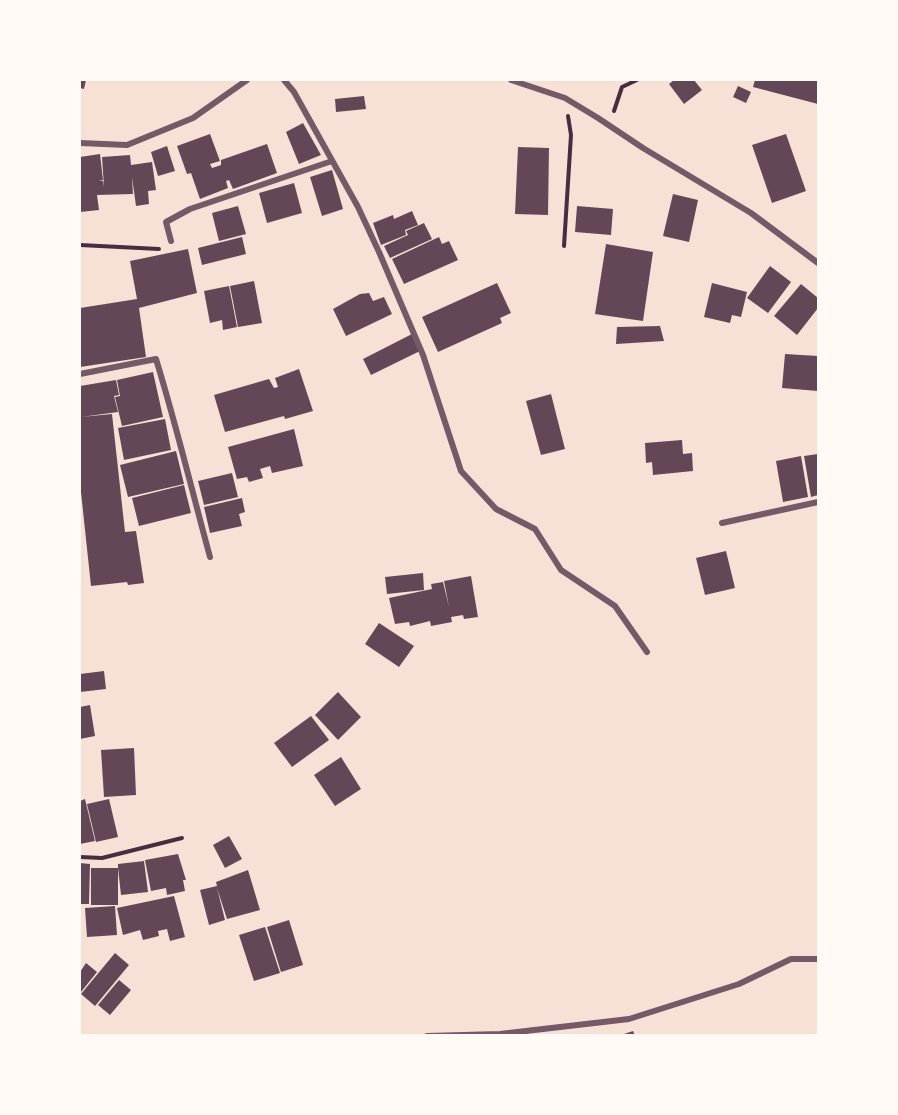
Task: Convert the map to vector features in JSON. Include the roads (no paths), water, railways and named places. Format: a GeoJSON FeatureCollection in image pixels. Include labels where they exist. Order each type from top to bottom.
{"type":"FeatureCollection","features":[{"type":"Feature","properties":{"kind":"street"},"geometry":{"type":"LineString","coordinates":[[80,143],[127,145],[193,118],[247,80]]}},
{"type":"Feature","properties":{"kind":"street"},"geometry":{"type":"LineString","coordinates":[[284,80],[294,92],[358,207],[423,355],[461,471],[496,509],[535,529],[561,570],[615,606],[647,652]]}},
{"type":"Feature","properties":{"kind":"street"},"geometry":{"type":"LineString","coordinates":[[511,80],[565,98],[751,213],[819,263]]}},
{"type":"Feature","properties":{"kind":"street"},"geometry":{"type":"LineString","coordinates":[[171,241],[166,222],[190,209],[332,161]]}},
{"type":"Feature","properties":{"kind":"street"},"geometry":{"type":"LineString","coordinates":[[80,374],[156,359],[181,440],[210,557]]}},
{"type":"Feature","properties":{"kind":"street"},"geometry":{"type":"LineString","coordinates":[[722,523],[819,502]]}},
{"type":"Feature","properties":{"kind":"street"},"geometry":{"type":"LineString","coordinates":[[427,1035],[500,1035],[629,1019],[740,984],[791,959],[819,959]]}}]}
